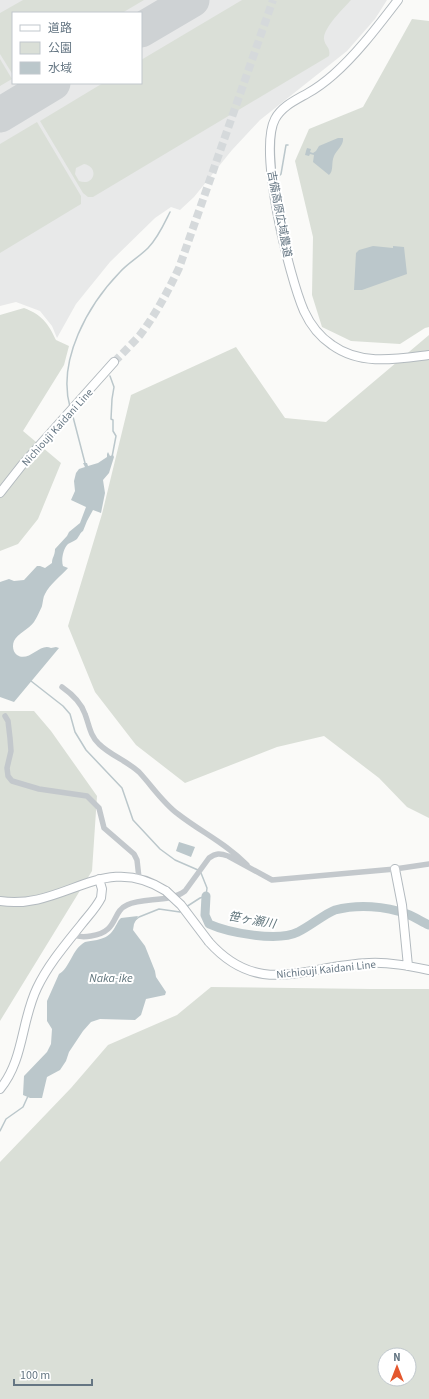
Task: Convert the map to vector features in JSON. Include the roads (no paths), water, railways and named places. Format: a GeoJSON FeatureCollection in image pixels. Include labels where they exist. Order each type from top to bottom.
{"type":"FeatureCollection","features":[{"type":"Feature","properties":{"kind":"street","name":"吉備高原広域農道"},"geometry":{"type":"LineString","coordinates":[[398,0],[348,60],[333,75],[282,110],[276,118],[270,138],[271,166],[280,223],[294,282],[304,311],[312,325],[332,346],[354,356],[372,359],[394,359],[429,355]]}},
{"type":"Feature","properties":{"kind":"street","name":"Nichiouji Kaidani Line"},"geometry":{"type":"LineString","coordinates":[[0,493],[22,465],[114,362]]}},
{"type":"Feature","properties":{"kind":"street"},"geometry":{"type":"LineString","coordinates":[[62,687],[78,700],[85,712],[92,735],[99,744],[129,764],[177,813],[236,853],[252,869]]}},
{"type":"Feature","properties":{"kind":"street"},"geometry":{"type":"LineString","coordinates":[[5,716],[8,721],[11,751],[7,768],[8,776],[12,781],[39,789],[87,796],[99,808],[104,828],[134,854],[138,860],[138,878]]}},
{"type":"Feature","properties":{"kind":"street"},"geometry":{"type":"LineString","coordinates":[[73,935],[79,937],[104,933],[109,929],[124,906],[181,894],[199,873],[209,858],[214,854],[220,853],[228,856],[272,880],[395,869],[429,864]]}},
{"type":"Feature","properties":{"kind":"street"},"geometry":{"type":"LineString","coordinates":[[395,869],[402,905],[408,966]]}},
{"type":"Feature","properties":{"kind":"street","name":"Nichiouji Kaidani Line"},"geometry":{"type":"LineString","coordinates":[[0,901],[17,902],[40,899],[99,879],[121,876],[138,878],[152,883],[166,891],[181,905],[218,952],[233,963],[253,972],[263,974],[290,974],[351,964],[368,963],[408,966],[429,970]]}},
{"type":"Feature","properties":{"kind":"street"},"geometry":{"type":"LineString","coordinates":[[0,1088],[7,1080],[17,1058],[28,1012],[36,989],[53,961],[101,898],[102,889],[99,879]]}},
{"type":"Feature","properties":{"kind":"water"},"geometry":{"type":"Polygon","coordinates":[[[338,138],[343,138],[341,145],[334,156],[331,173],[329,175],[313,162],[314,155],[305,155],[307,148],[311,149],[310,152],[313,153],[319,146],[338,138]]]}},
{"type":"Feature","properties":{"kind":"water"},"geometry":{"type":"Polygon","coordinates":[[[373,246],[393,248],[393,246],[404,247],[407,274],[362,290],[354,290],[356,253],[359,250],[373,246]]]}},
{"type":"Feature","properties":{"kind":"water"},"geometry":{"type":"Polygon","coordinates":[[[108,452],[110,456],[113,455],[114,457],[109,473],[103,480],[105,493],[101,513],[93,510],[83,531],[77,539],[66,546],[62,564],[68,568],[47,590],[34,622],[16,638],[13,645],[13,649],[17,655],[21,657],[30,655],[47,647],[59,648],[14,702],[0,697],[0,582],[9,579],[14,581],[24,580],[37,566],[45,568],[52,563],[55,549],[69,532],[80,523],[86,507],[71,500],[75,491],[74,481],[76,473],[79,469],[85,467],[83,463],[87,463],[88,466],[98,463],[107,457],[108,452]]]}},
{"type":"Feature","properties":{"kind":"water"},"geometry":{"type":"Polygon","coordinates":[[[179,842],[195,847],[191,857],[176,851],[179,842]]]}},
{"type":"Feature","properties":{"kind":"water","name":"Naka-ike"},"geometry":{"type":"Polygon","coordinates":[[[138,916],[133,930],[145,946],[156,977],[166,992],[165,995],[146,999],[141,1015],[135,1020],[100,1019],[91,1022],[69,1052],[66,1061],[60,1070],[47,1077],[42,1098],[30,1098],[23,1095],[24,1076],[47,1052],[51,1044],[52,1029],[47,1021],[47,1001],[59,974],[66,967],[77,949],[85,942],[97,940],[109,935],[121,918],[138,916]]]}},
{"type":"Feature","properties":{"kind":"waterway"},"geometry":{"type":"LineString","coordinates":[[278,177],[281,174],[286,145],[288,145]]}},
{"type":"Feature","properties":{"kind":"waterway"},"geometry":{"type":"LineString","coordinates":[[70,407],[67,389],[68,371],[78,334],[97,300],[108,285],[126,266],[152,244],[170,212]]}},
{"type":"Feature","properties":{"kind":"waterway"},"geometry":{"type":"LineString","coordinates":[[110,376],[114,387],[111,419],[113,420],[113,431],[116,436],[112,457]]}},
{"type":"Feature","properties":{"kind":"waterway"},"geometry":{"type":"LineString","coordinates":[[72,413],[85,463]]}},
{"type":"Feature","properties":{"kind":"waterway"},"geometry":{"type":"LineString","coordinates":[[31,681],[63,706],[70,714],[75,732],[86,750],[122,788],[133,820],[160,849],[175,860],[198,870]]}},
{"type":"Feature","properties":{"kind":"waterway","name":"笹ヶ瀬川"},"geometry":{"type":"LineString","coordinates":[[186,907],[206,896],[207,888],[201,873]]}},
{"type":"Feature","properties":{"kind":"waterway","name":"笹ヶ瀬川"},"geometry":{"type":"LineString","coordinates":[[206,896],[205,915],[209,924],[254,935],[289,935],[302,930],[335,910],[353,907],[371,907],[399,911],[429,925]]}},
{"type":"Feature","properties":{"kind":"waterway"},"geometry":{"type":"LineString","coordinates":[[134,921],[139,917],[159,909],[181,911]]}},
{"type":"Feature","properties":{"kind":"waterway"},"geometry":{"type":"LineString","coordinates":[[0,1131],[6,1119],[23,1107],[28,1096]]}},
{"type":"Feature","properties":{"kind":"tunnel"},"geometry":{"type":"LineString","coordinates":[[114,362],[146,327],[171,285],[179,268],[273,0]]}}]}
